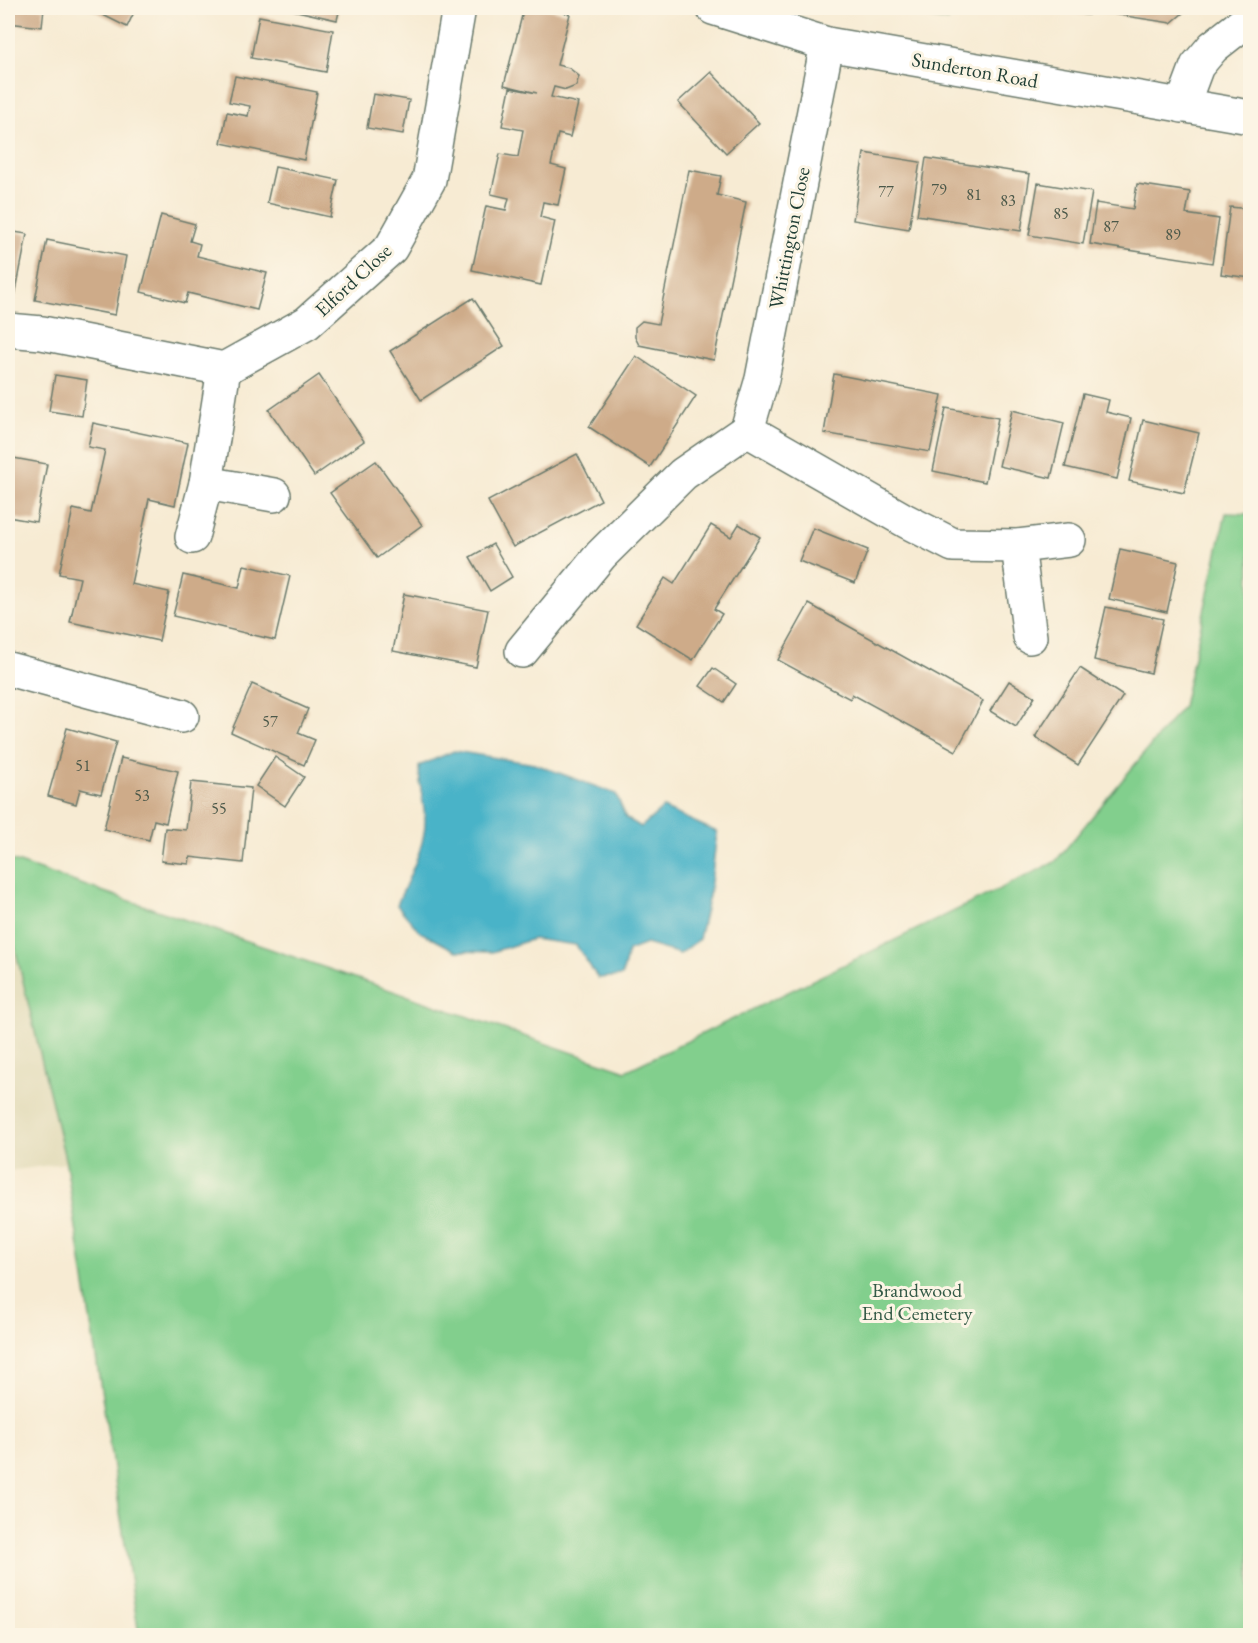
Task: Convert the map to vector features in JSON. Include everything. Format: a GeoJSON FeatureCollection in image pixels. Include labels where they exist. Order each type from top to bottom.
{"type":"FeatureCollection","features":[{"type":"Feature","properties":{"kind":"street","name":"Elford Close"},"geometry":{"type":"LineString","coordinates":[[224,369],[307,323],[391,248],[429,180],[459,8]]}},
{"type":"Feature","properties":{"kind":"street","name":"Sunderton Road"},"geometry":{"type":"LineString","coordinates":[[713,8],[772,16],[827,44],[1251,117]]}},
{"type":"Feature","properties":{"kind":"street"},"geometry":{"type":"LineString","coordinates":[[1182,106],[1197,66],[1213,47],[1251,18]]}},
{"type":"Feature","properties":{"kind":"street","name":"Whittington Close"},"geometry":{"type":"LineString","coordinates":[[747,430],[762,379],[827,44]]}},
{"type":"Feature","properties":{"kind":"street"},"geometry":{"type":"LineString","coordinates":[[8,330],[42,333],[224,369],[206,483],[192,537]]}},
{"type":"Feature","properties":{"kind":"street"},"geometry":{"type":"LineString","coordinates":[[522,651],[601,555],[682,474],[747,430],[906,521],[953,545],[1018,546],[1069,540]]}},
{"type":"Feature","properties":{"kind":"street"},"geometry":{"type":"LineString","coordinates":[[206,483],[274,495]]}},
{"type":"Feature","properties":{"kind":"street"},"geometry":{"type":"LineString","coordinates":[[1018,546],[1030,638]]}},
{"type":"Feature","properties":{"kind":"street"},"geometry":{"type":"LineString","coordinates":[[8,669],[182,716]]}},
{"type":"Feature","properties":{"kind":"shaded area"},"geometry":{"type":"Polygon","coordinates":[[[8,918],[66,1163],[8,1171],[8,918]]]}},
{"type":"Feature","properties":{"kind":"green space"},"geometry":{"type":"Polygon","coordinates":[[[878,8],[947,8],[948,21],[878,8]]]}},
{"type":"Feature","properties":{"kind":"green space","name":"Brandwood End Cemetery"},"geometry":{"type":"Polygon","coordinates":[[[1226,513],[1250,514],[1250,1635],[139,1635],[66,1163],[8,918],[8,859],[626,1071],[1055,862],[1183,706],[1226,513]]]}},
{"type":"Feature","properties":{"kind":"water"},"geometry":{"type":"Polygon","coordinates":[[[454,751],[535,764],[616,794],[626,818],[641,827],[663,808],[717,832],[710,891],[699,939],[680,954],[646,944],[628,951],[622,976],[598,978],[576,945],[533,939],[492,952],[456,951],[420,932],[397,905],[416,862],[425,828],[419,766],[454,751]]]}},
{"type":"Feature","properties":{"kind":"building"},"geometry":{"type":"Polygon","coordinates":[[[8,8],[44,8],[42,27],[8,23],[8,8]]]}},
{"type":"Feature","properties":{"kind":"building"},"geometry":{"type":"Polygon","coordinates":[[[89,8],[136,8],[127,27],[89,8]]]}},
{"type":"Feature","properties":{"kind":"building"},"geometry":{"type":"Polygon","coordinates":[[[284,8],[340,8],[337,20],[284,8]]]}},
{"type":"Feature","properties":{"kind":"building"},"geometry":{"type":"Polygon","coordinates":[[[524,8],[543,8],[570,14],[557,65],[569,68],[579,76],[576,86],[566,90],[554,87],[551,97],[578,103],[570,137],[558,134],[551,165],[566,169],[558,205],[543,202],[540,217],[555,221],[541,285],[472,270],[486,206],[506,210],[509,198],[491,194],[500,154],[518,157],[523,130],[502,126],[510,88],[537,93],[504,85],[524,8]]]}},
{"type":"Feature","properties":{"kind":"building"},"geometry":{"type":"Polygon","coordinates":[[[1038,8],[1089,8],[1088,15],[1038,8]]]}},
{"type":"Feature","properties":{"kind":"building"},"geometry":{"type":"Polygon","coordinates":[[[1101,8],[1189,8],[1171,23],[1099,12],[1101,8]]]}},
{"type":"Feature","properties":{"kind":"building"},"geometry":{"type":"Polygon","coordinates":[[[259,16],[333,30],[326,72],[251,58],[259,16]]]}},
{"type":"Feature","properties":{"kind":"building"},"geometry":{"type":"Polygon","coordinates":[[[711,72],[759,123],[726,153],[678,102],[711,72]]]}},
{"type":"Feature","properties":{"kind":"building"},"geometry":{"type":"Polygon","coordinates":[[[235,76],[317,92],[304,160],[221,143],[227,112],[248,116],[250,106],[229,102],[235,76]]]}},
{"type":"Feature","properties":{"kind":"building"},"geometry":{"type":"Polygon","coordinates":[[[373,94],[409,100],[403,134],[367,128],[373,94]]]}},
{"type":"Feature","properties":{"kind":"building"},"geometry":{"type":"Polygon","coordinates":[[[864,153],[920,162],[909,229],[853,220],[864,153]]]}},
{"type":"Feature","properties":{"kind":"building"},"geometry":{"type":"Polygon","coordinates":[[[926,158],[1030,174],[1021,231],[917,215],[926,158]]]}},
{"type":"Feature","properties":{"kind":"building"},"geometry":{"type":"Polygon","coordinates":[[[275,167],[338,180],[330,217],[267,203],[275,167]]]}},
{"type":"Feature","properties":{"kind":"building"},"geometry":{"type":"Polygon","coordinates":[[[689,170],[721,176],[717,195],[746,202],[714,360],[639,345],[635,337],[635,327],[642,321],[658,324],[689,170]]]}},
{"type":"Feature","properties":{"kind":"building"},"geometry":{"type":"Polygon","coordinates":[[[1038,183],[1092,192],[1083,244],[1029,235],[1038,183]]]}},
{"type":"Feature","properties":{"kind":"building"},"geometry":{"type":"Polygon","coordinates":[[[1137,184],[1190,192],[1186,214],[1219,219],[1212,263],[1090,244],[1096,203],[1133,209],[1137,184]]]}},
{"type":"Feature","properties":{"kind":"building"},"geometry":{"type":"Polygon","coordinates":[[[1230,207],[1250,209],[1250,278],[1221,274],[1230,207]]]}},
{"type":"Feature","properties":{"kind":"building"},"geometry":{"type":"Polygon","coordinates":[[[161,215],[195,224],[190,241],[200,244],[197,256],[267,273],[257,310],[188,293],[185,303],[141,292],[161,215]]]}},
{"type":"Feature","properties":{"kind":"building"},"geometry":{"type":"Polygon","coordinates":[[[8,231],[27,234],[15,296],[8,295],[8,231]]]}},
{"type":"Feature","properties":{"kind":"building"},"geometry":{"type":"Polygon","coordinates":[[[47,240],[126,256],[115,315],[35,300],[47,240]]]}},
{"type":"Feature","properties":{"kind":"building"},"geometry":{"type":"Polygon","coordinates":[[[473,298],[504,346],[421,400],[390,351],[473,298]]]}},
{"type":"Feature","properties":{"kind":"building"},"geometry":{"type":"Polygon","coordinates":[[[636,356],[696,396],[650,467],[589,427],[636,356]]]}},
{"type":"Feature","properties":{"kind":"building"},"geometry":{"type":"Polygon","coordinates":[[[834,374],[942,395],[930,452],[824,433],[834,374]]]}},
{"type":"Feature","properties":{"kind":"building"},"geometry":{"type":"Polygon","coordinates":[[[55,375],[87,380],[82,416],[49,411],[55,375]]]}},
{"type":"Feature","properties":{"kind":"building"},"geometry":{"type":"Polygon","coordinates":[[[319,375],[364,441],[314,476],[269,410],[319,375]]]}},
{"type":"Feature","properties":{"kind":"building"},"geometry":{"type":"Polygon","coordinates":[[[1083,394],[1109,400],[1106,412],[1131,418],[1117,479],[1065,467],[1083,394]]]}},
{"type":"Feature","properties":{"kind":"building"},"geometry":{"type":"Polygon","coordinates":[[[946,408],[998,418],[985,482],[933,471],[946,408]]]}},
{"type":"Feature","properties":{"kind":"building"},"geometry":{"type":"Polygon","coordinates":[[[1012,410],[1064,423],[1051,478],[999,466],[1012,410]]]}},
{"type":"Feature","properties":{"kind":"building"},"geometry":{"type":"Polygon","coordinates":[[[1143,420],[1199,433],[1184,493],[1129,481],[1143,420]]]}},
{"type":"Feature","properties":{"kind":"building"},"geometry":{"type":"Polygon","coordinates":[[[93,423],[188,443],[175,505],[149,499],[131,584],[169,592],[159,641],[70,622],[80,578],[59,574],[73,509],[91,513],[105,450],[88,447],[93,423]]]}},
{"type":"Feature","properties":{"kind":"building"},"geometry":{"type":"Polygon","coordinates":[[[577,454],[601,500],[513,547],[488,501],[577,454]]]}},
{"type":"Feature","properties":{"kind":"building"},"geometry":{"type":"Polygon","coordinates":[[[8,457],[47,464],[36,522],[8,517],[8,457]]]}},
{"type":"Feature","properties":{"kind":"building"},"geometry":{"type":"Polygon","coordinates":[[[376,461],[422,525],[377,558],[330,493],[376,461]]]}},
{"type":"Feature","properties":{"kind":"building"},"geometry":{"type":"Polygon","coordinates":[[[739,524],[760,537],[714,609],[722,614],[693,660],[636,624],[665,578],[674,584],[711,525],[731,537],[739,524]]]}},
{"type":"Feature","properties":{"kind":"building"},"geometry":{"type":"Polygon","coordinates":[[[813,528],[868,550],[855,583],[799,561],[813,528]]]}},
{"type":"Feature","properties":{"kind":"building"},"geometry":{"type":"Polygon","coordinates":[[[493,544],[512,577],[490,591],[470,557],[493,544]]]}},
{"type":"Feature","properties":{"kind":"building"},"geometry":{"type":"Polygon","coordinates":[[[1120,549],[1178,562],[1167,612],[1109,599],[1120,549]]]}},
{"type":"Feature","properties":{"kind":"building"},"geometry":{"type":"Polygon","coordinates":[[[244,565],[290,576],[275,640],[173,616],[183,575],[239,588],[244,565]]]}},
{"type":"Feature","properties":{"kind":"building"},"geometry":{"type":"Polygon","coordinates":[[[404,594],[488,610],[476,667],[393,651],[404,594]]]}},
{"type":"Feature","properties":{"kind":"building"},"geometry":{"type":"Polygon","coordinates":[[[809,604],[983,701],[956,751],[852,694],[850,699],[778,660],[809,604]]]}},
{"type":"Feature","properties":{"kind":"building"},"geometry":{"type":"Polygon","coordinates":[[[1106,607],[1163,619],[1151,673],[1094,660],[1106,607]]]}},
{"type":"Feature","properties":{"kind":"building"},"geometry":{"type":"Polygon","coordinates":[[[713,668],[736,684],[724,702],[700,686],[713,668]]]}},
{"type":"Feature","properties":{"kind":"building"},"geometry":{"type":"Polygon","coordinates":[[[1080,668],[1123,696],[1078,765],[1035,737],[1080,668]]]}},
{"type":"Feature","properties":{"kind":"building"},"geometry":{"type":"Polygon","coordinates":[[[1009,681],[1035,697],[1016,727],[990,711],[1009,681]]]}},
{"type":"Feature","properties":{"kind":"building"},"geometry":{"type":"Polygon","coordinates":[[[252,684],[308,709],[298,733],[315,740],[304,765],[231,732],[252,684]]]}},
{"type":"Feature","properties":{"kind":"building"},"geometry":{"type":"Polygon","coordinates":[[[67,728],[116,742],[101,794],[80,789],[76,804],[48,796],[67,728]]]}},
{"type":"Feature","properties":{"kind":"building"},"geometry":{"type":"Polygon","coordinates":[[[275,757],[304,777],[285,806],[256,786],[275,757]]]}},
{"type":"Feature","properties":{"kind":"building"},"geometry":{"type":"Polygon","coordinates":[[[121,758],[178,771],[166,823],[154,820],[149,840],[104,829],[121,758]]]}},
{"type":"Feature","properties":{"kind":"building"},"geometry":{"type":"Polygon","coordinates":[[[191,782],[251,788],[243,863],[190,857],[189,864],[161,861],[165,828],[186,830],[191,782]]]}}]}
